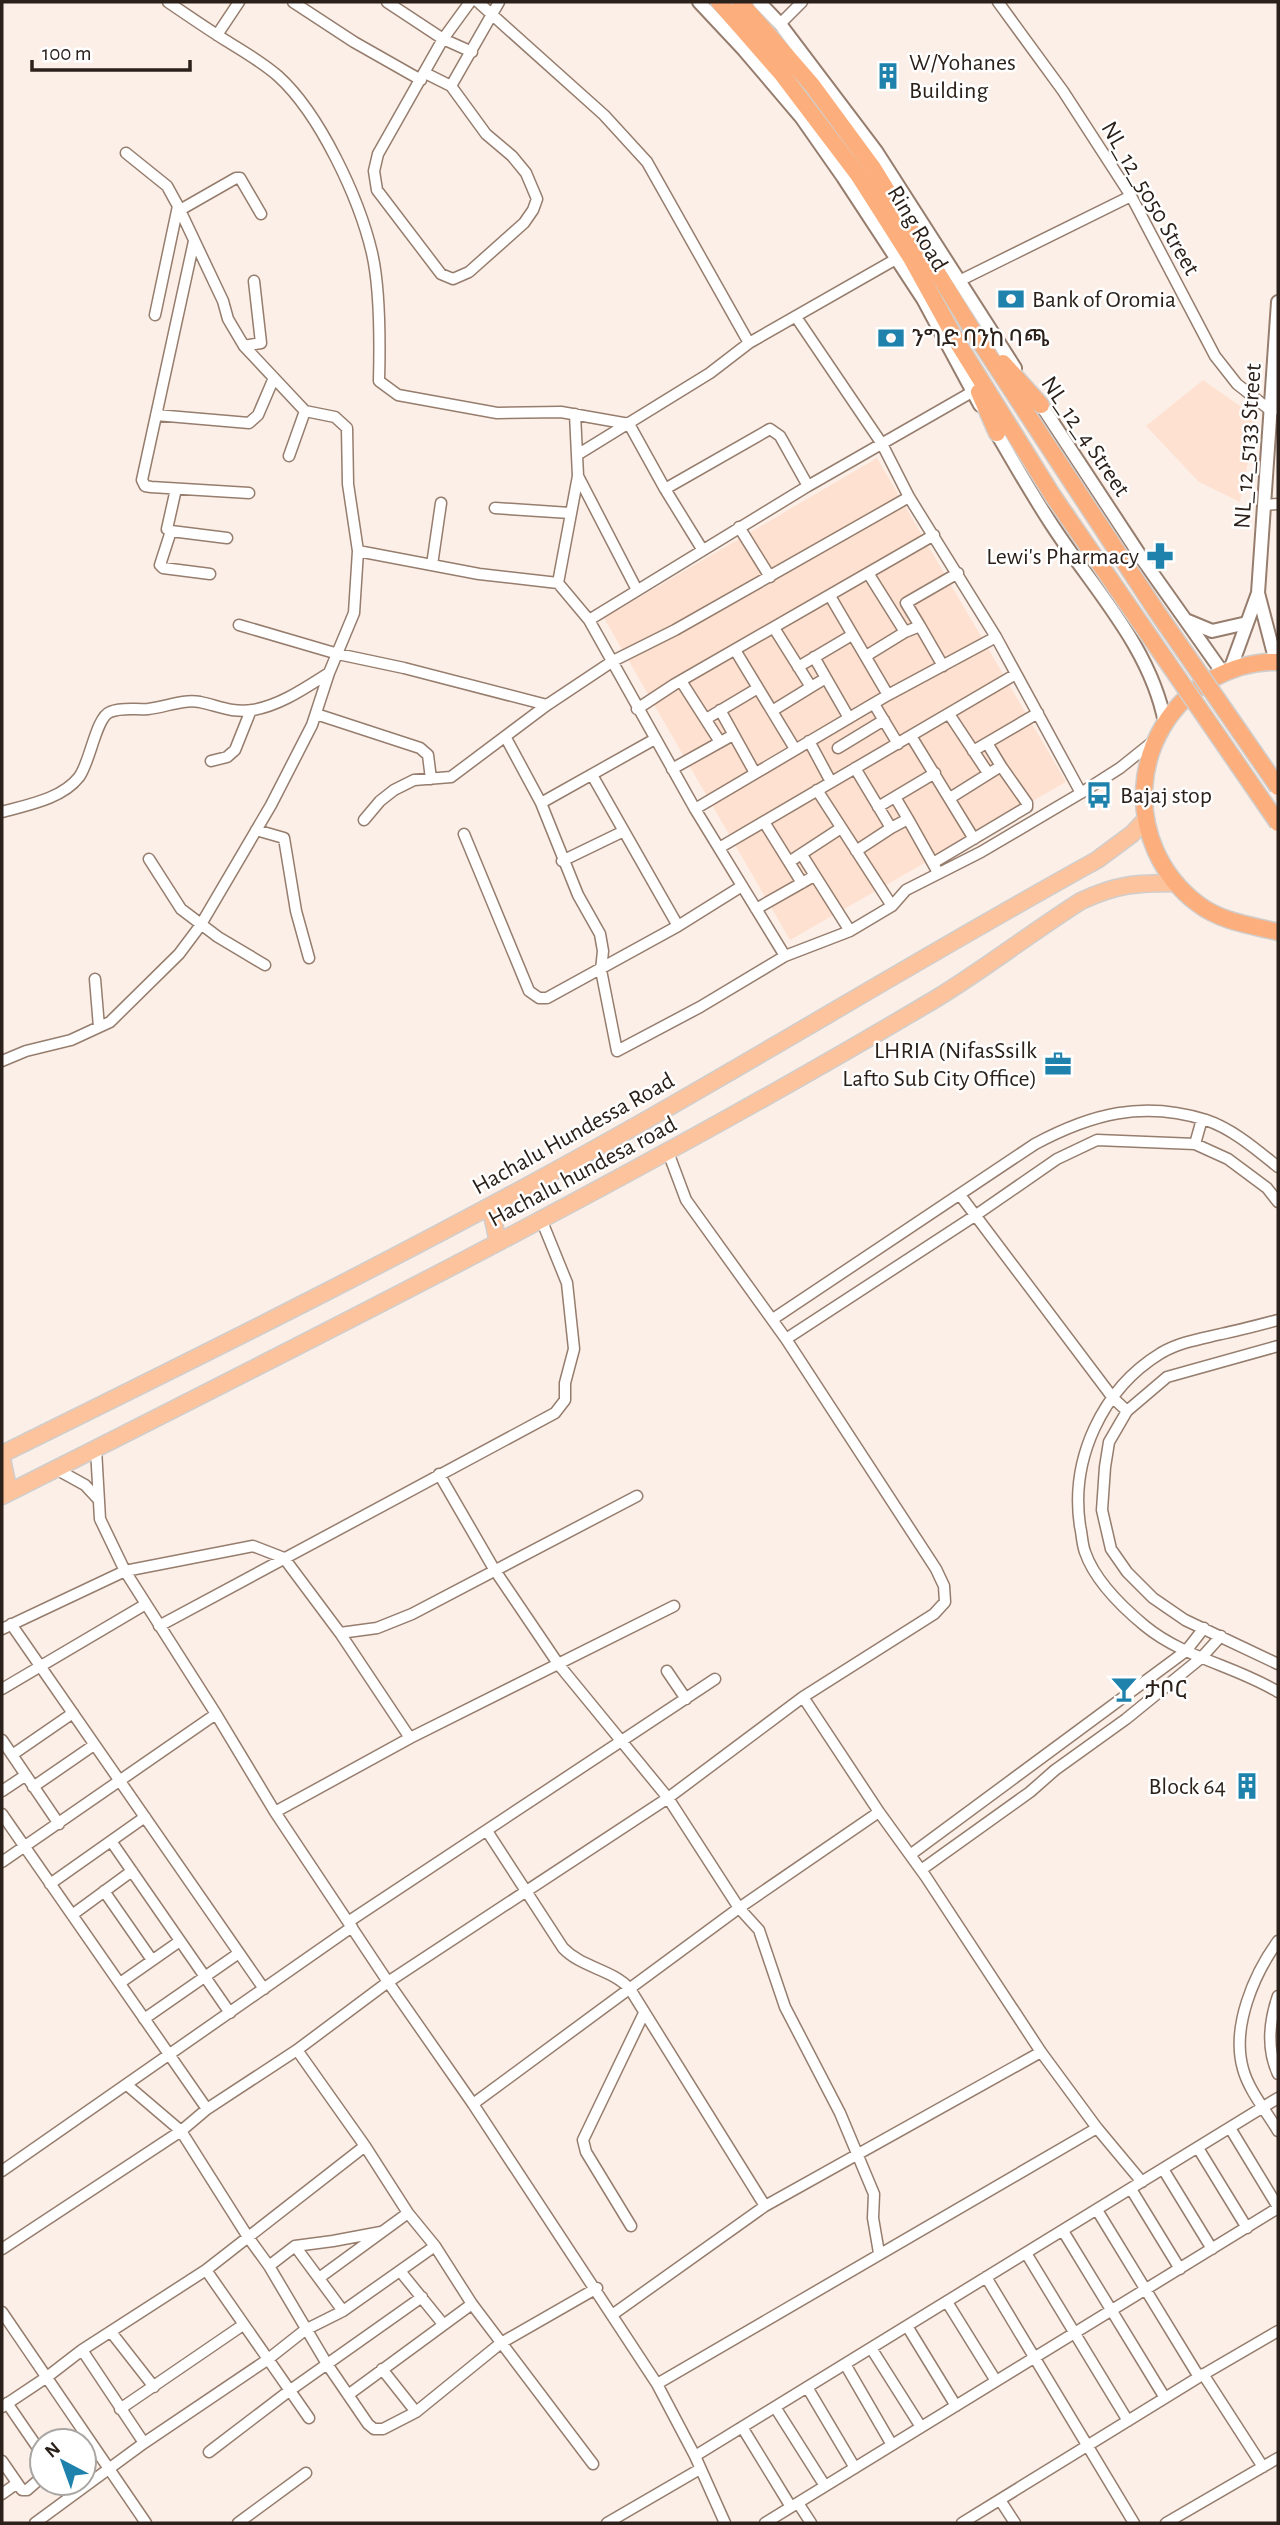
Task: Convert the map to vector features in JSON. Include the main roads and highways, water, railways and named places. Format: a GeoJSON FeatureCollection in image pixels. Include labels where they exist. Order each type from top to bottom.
{"type":"FeatureCollection","features":[{"type":"Feature","properties":{"kind":"highway","name":"Ring Road"},"geometry":{"type":"LineString","coordinates":[[719,2],[797,93],[859,176],[911,258],[959,345],[1053,496],[1278,823]]}},
{"type":"Feature","properties":{"kind":"highway","name":"Ring Road"},"geometry":{"type":"LineString","coordinates":[[740,2],[812,85],[873,168],[973,331],[1157,612],[1278,788]]}},
{"type":"Feature","properties":{"kind":"highway"},"geometry":{"type":"LineString","coordinates":[[973,331],[1041,405]]}},
{"type":"Feature","properties":{"kind":"highway"},"geometry":{"type":"LineString","coordinates":[[959,345],[996,433]]}},
{"type":"Feature","properties":{"kind":"highway"},"geometry":{"type":"LineString","coordinates":[[1273,929],[1229,920],[1213,913],[1198,904],[1175,883],[1158,858],[1147,830],[1145,769],[1164,723],[1181,702],[1200,686],[1245,666],[1277,662]]}},
{"type":"Feature","properties":{"kind":"main road","name":"Hachalu Hundessa Road"},"geometry":{"type":"LineString","coordinates":[[2,1454],[181,1366],[490,1206],[652,1117],[1097,860],[1146,820]]}},
{"type":"Feature","properties":{"kind":"main road","name":"Hachalu hundesa road"},"geometry":{"type":"LineString","coordinates":[[6,1494],[668,1152],[940,996],[1081,901],[1102,891],[1133,883],[1175,883]]}},
{"type":"Feature","properties":{"kind":"main road"},"geometry":{"type":"LineString","coordinates":[[490,1206],[498,1242]]}},
{"type":"Feature","properties":{"kind":"main road"},"geometry":{"type":"LineString","coordinates":[[2,1459],[6,1494]]}},
{"type":"Feature","properties":{"kind":"place","name":"W/Yohanes Building"},"geometry":{"type":"Point","coordinates":[888,76]}},
{"type":"Feature","properties":{"kind":"place","name":"Bank of Oromia"},"geometry":{"type":"Point","coordinates":[1011,299]}},
{"type":"Feature","properties":{"kind":"place","name":"ንግድ ባንከ ባጫ"},"geometry":{"type":"Point","coordinates":[891,338]}},
{"type":"Feature","properties":{"kind":"place","name":"Lewi's Pharmacy"},"geometry":{"type":"Point","coordinates":[1160,556]}},
{"type":"Feature","properties":{"kind":"place","name":"Bajaj stop"},"geometry":{"type":"Point","coordinates":[1099,795]}},
{"type":"Feature","properties":{"kind":"place","name":"LHRIA (NifasSsilk Lafto Sub City Office)"},"geometry":{"type":"Point","coordinates":[1058,1064]}},
{"type":"Feature","properties":{"kind":"place","name":"ታቦር"},"geometry":{"type":"Point","coordinates":[1124,1689]}},
{"type":"Feature","properties":{"kind":"place","name":"Block 64"},"geometry":{"type":"Point","coordinates":[1247,1786]}}]}
